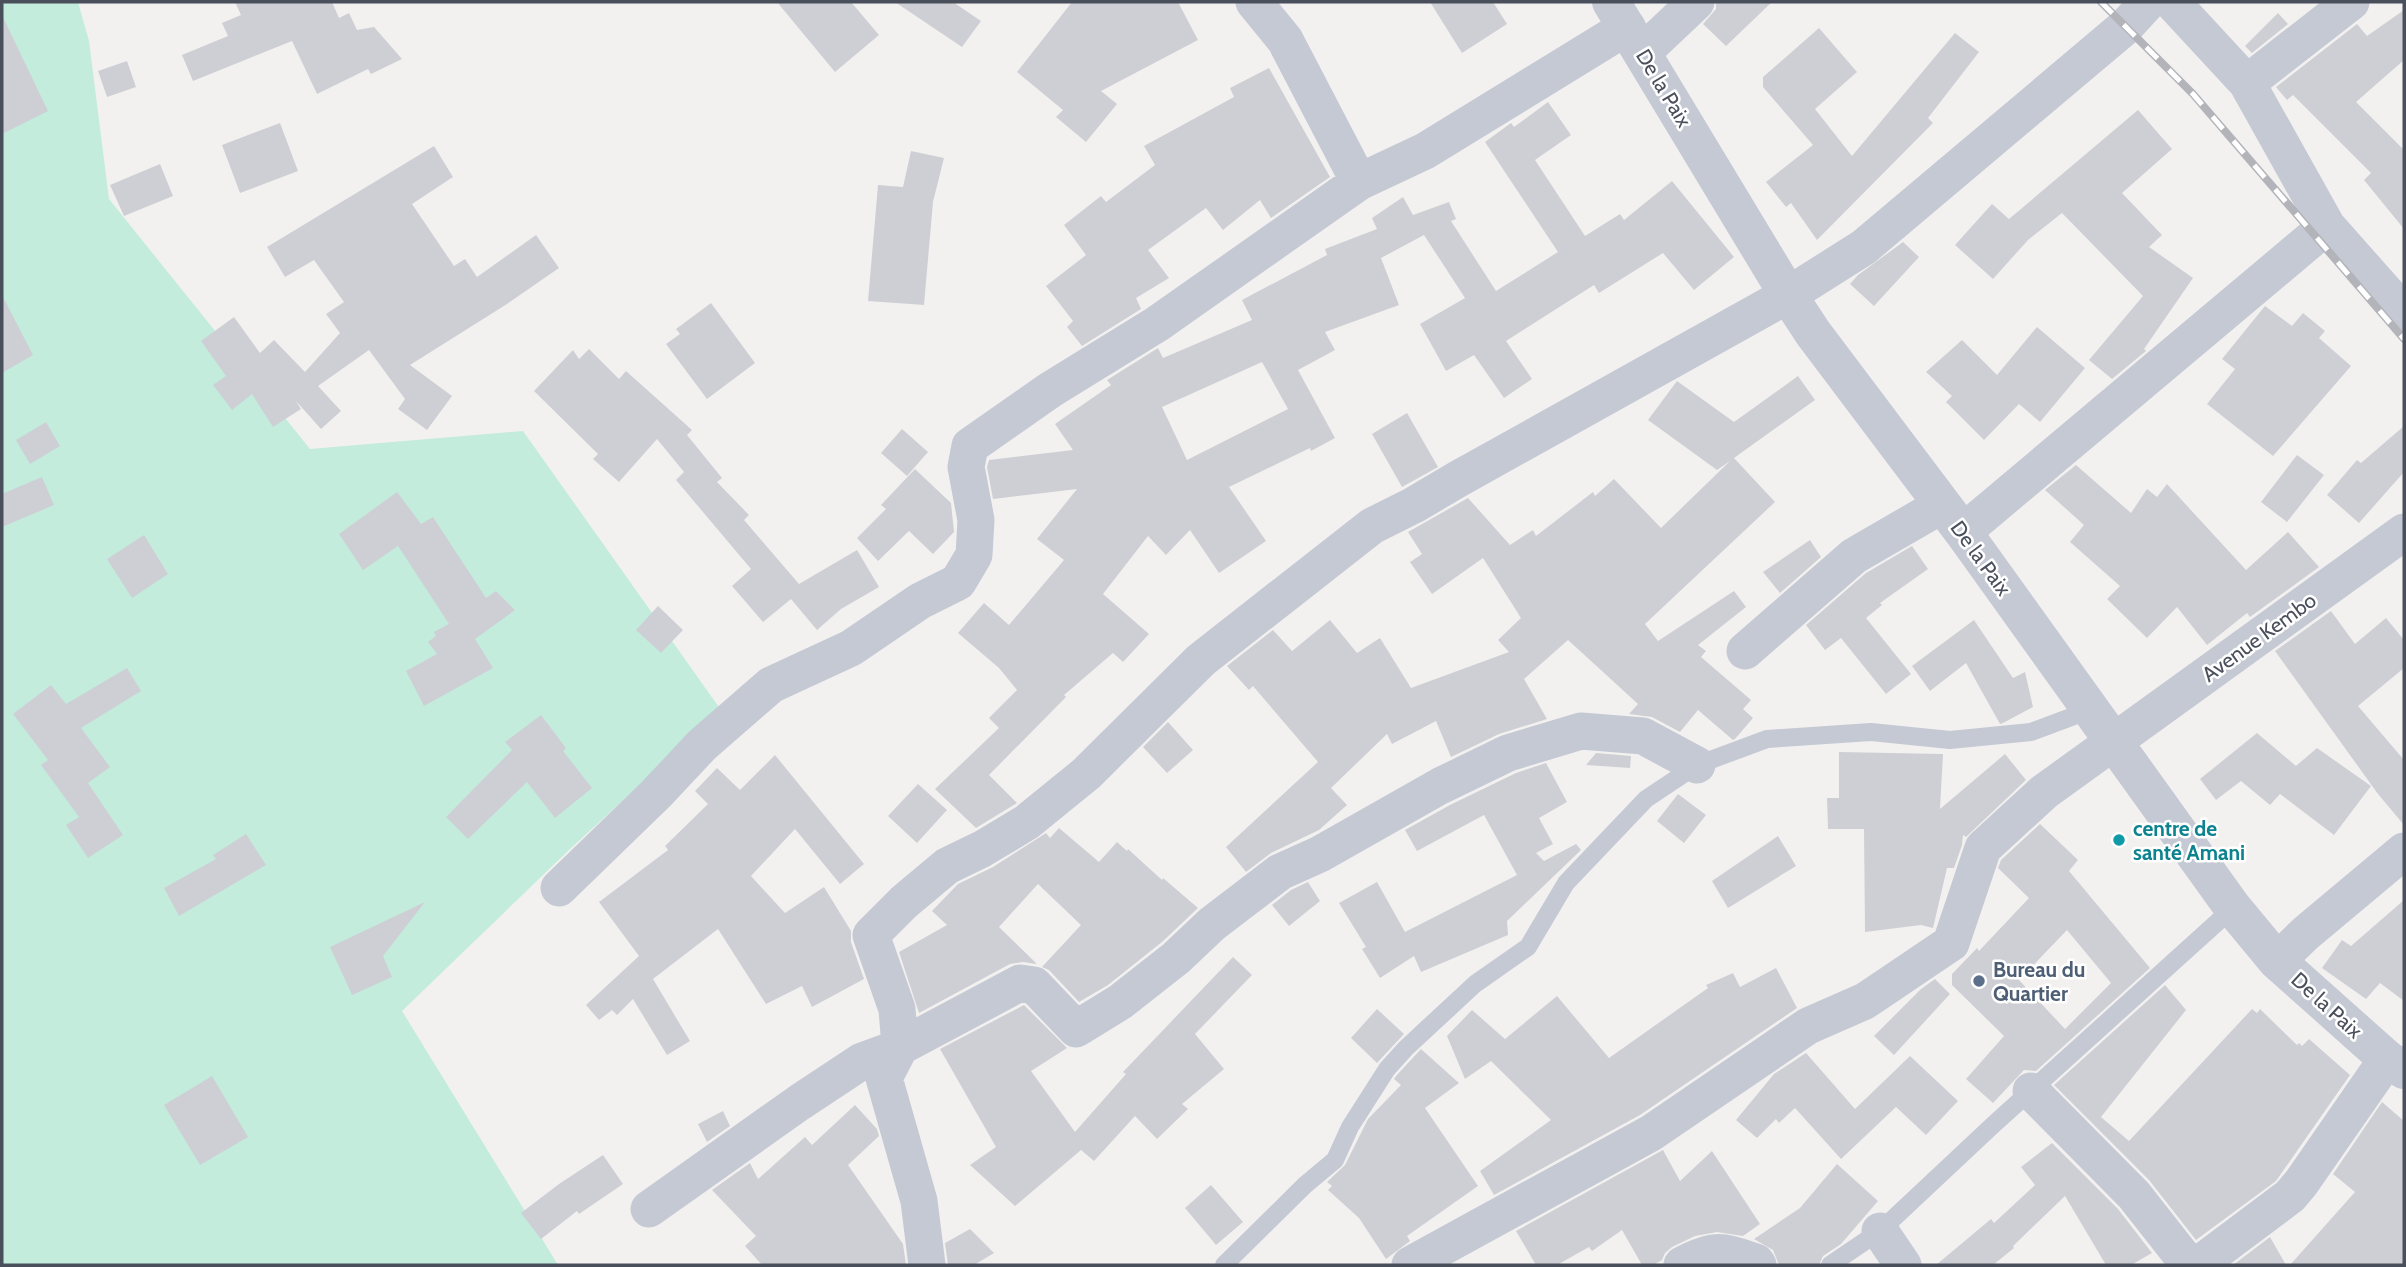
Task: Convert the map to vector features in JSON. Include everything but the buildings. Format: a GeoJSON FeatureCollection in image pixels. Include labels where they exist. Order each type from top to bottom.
{"type":"FeatureCollection","features":[{"type":"Feature","properties":{"kind":"street"},"geometry":{"type":"LineString","coordinates":[[1254,2],[1285,40],[1359,183]]}},
{"type":"Feature","properties":{"kind":"street"},"geometry":{"type":"LineString","coordinates":[[559,888],[656,794],[702,745],[771,685],[850,648],[920,601],[958,582],[974,555],[976,520],[966,467],[970,446],[1050,390],[1157,324],[1359,183],[1425,151],[1627,27],[1696,2]]}},
{"type":"Feature","properties":{"kind":"street"},"geometry":{"type":"LineString","coordinates":[[927,1265],[919,1201],[884,1078],[900,1047],[897,1009],[871,934],[947,866],[1027,822],[1086,774],[1201,660],[1372,526],[1788,295],[1864,247],[2126,26],[2148,2]]}},
{"type":"Feature","properties":{"kind":"street"},"geometry":{"type":"LineString","coordinates":[[2172,2],[2247,83],[2327,226],[2404,313]]}},
{"type":"Feature","properties":{"kind":"street"},"geometry":{"type":"LineString","coordinates":[[2247,83],[2351,2]]}},
{"type":"Feature","properties":{"kind":"street","name":"De la Paix"},"geometry":{"type":"LineString","coordinates":[[1627,27],[1813,333],[1952,519],[2233,908],[2277,961],[2396,1064]]}},
{"type":"Feature","properties":{"kind":"street"},"geometry":{"type":"LineString","coordinates":[[1745,651],[1854,556],[1952,519],[2327,226]]}},
{"type":"Feature","properties":{"kind":"street","name":"Avenue Kembo"},"geometry":{"type":"LineString","coordinates":[[1410,1265],[1651,1133],[1808,1026],[1865,1001],[1951,943],[1983,848],[2044,792],[2404,532]]}},
{"type":"Feature","properties":{"kind":"street"},"geometry":{"type":"LineString","coordinates":[[649,1209],[862,1061],[900,1047],[1020,983],[1034,985],[1076,1029],[1120,1002],[1176,958],[1212,924],[1280,872],[1320,854],[1440,786],[1508,753],[1581,731],[1643,736],[1697,765]]}},
{"type":"Feature","properties":{"kind":"street"},"geometry":{"type":"LineString","coordinates":[[2277,961],[2306,933],[2404,851]]}},
{"type":"Feature","properties":{"kind":"street"},"geometry":{"type":"LineString","coordinates":[[2198,1265],[2279,1205],[2296,1189],[2396,1064]]}},
{"type":"Feature","properties":{"kind":"street"},"geometry":{"type":"LineString","coordinates":[[2031,1091],[2126,1186],[2189,1265]]}},
{"type":"Feature","properties":{"kind":"street"},"geometry":{"type":"LineString","coordinates":[[1880,1231],[1903,1265]]}},
{"type":"Feature","properties":{"kind":"street"},"geometry":{"type":"LineString","coordinates":[[1682,1265],[1700,1255],[1718,1251],[1756,1262],[1758,1265]]}},
{"type":"Feature","properties":{"kind":"lane"},"geometry":{"type":"LineString","coordinates":[[1224,1265],[1305,1185],[1335,1160],[1350,1127],[1387,1069],[1406,1048],[1475,984],[1528,947],[1566,883],[1646,799],[1697,765],[1767,739],[1871,732],[1950,740],[2031,732],[2090,710]]}},
{"type":"Feature","properties":{"kind":"lane"},"geometry":{"type":"LineString","coordinates":[[1830,1265],[1880,1231],[2233,908]]}},
{"type":"Feature","properties":{"kind":"green space"},"geometry":{"type":"Polygon","coordinates":[[[2,2],[78,2],[89,41],[109,199],[310,449],[523,431],[721,710],[569,850],[402,1011],[558,1265],[2,1265],[2,2]]]}},
{"type":"Feature","properties":{"kind":"railway"},"geometry":{"type":"LineString","coordinates":[[2101,2],[2193,94],[2404,339]]}},
{"type":"Feature","properties":{"kind":"place","name":"centre de santé Amani"},"geometry":{"type":"Point","coordinates":[2119,840]}},
{"type":"Feature","properties":{"kind":"place","name":"Bureau du Quartier"},"geometry":{"type":"Point","coordinates":[1979,981]}}]}
